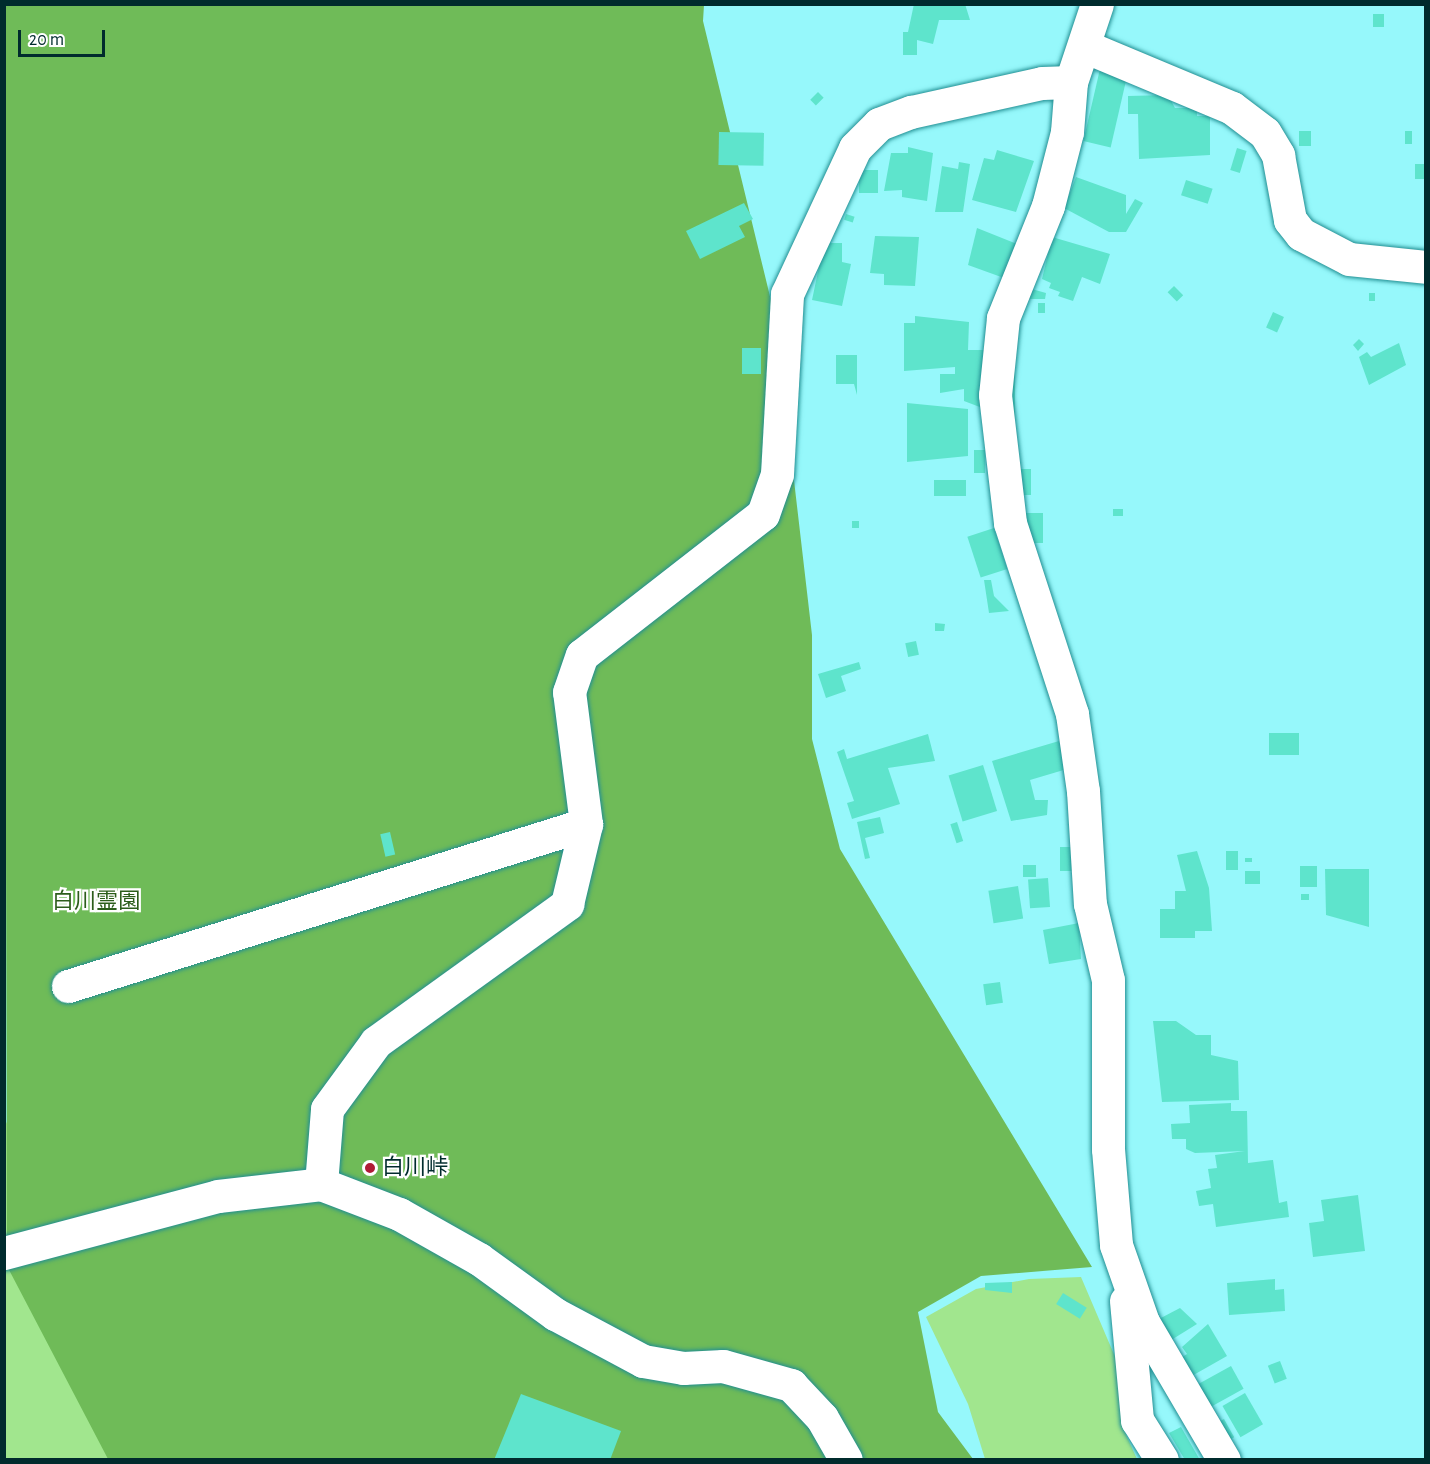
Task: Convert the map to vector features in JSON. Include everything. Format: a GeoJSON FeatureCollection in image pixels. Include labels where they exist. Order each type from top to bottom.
{"type":"FeatureCollection","features":[{"type":"Feature","properties":{"kind":"street"},"geometry":{"type":"LineString","coordinates":[[1096,4],[1071,82],[1067,132],[1048,206],[1003,318],[995,395],[1010,523],[1072,714],[1090,904],[1108,980],[1108,1149],[1116,1245],[1143,1322],[1224,1460]]}},
{"type":"Feature","properties":{"kind":"street"},"geometry":{"type":"LineString","coordinates":[[1084,46],[1232,108],[1265,134],[1278,155],[1290,220],[1301,234],[1349,258],[1425,267]]}},
{"type":"Feature","properties":{"kind":"street"},"geometry":{"type":"LineString","coordinates":[[321,1184],[327,1109],[376,1042],[567,904],[586,824],[568,693],[582,655],[763,514],[777,474],[787,294],[855,148],[879,124],[911,112],[1042,83],[1071,82]]}},
{"type":"Feature","properties":{"kind":"street"},"geometry":{"type":"LineString","coordinates":[[68,986],[586,824]]}},
{"type":"Feature","properties":{"kind":"street"},"geometry":{"type":"LineString","coordinates":[[4,1253],[218,1196],[321,1184],[399,1214],[479,1259],[555,1314],[643,1361],[683,1368],[723,1366],[790,1385],[822,1419],[846,1460]]}},
{"type":"Feature","properties":{"kind":"street"},"geometry":{"type":"LineString","coordinates":[[1123,1264],[1137,1420],[1162,1460]]}},
{"type":"Feature","properties":{"kind":"green space","name":"白川霊園"},"geometry":{"type":"Polygon","coordinates":[[[4,5],[704,5],[703,21],[775,317],[812,635],[812,739],[840,849],[1092,1267],[981,1276],[918,1312],[938,1412],[973,1459],[108,1459],[7,1266],[4,5]]]}},
{"type":"Feature","properties":{"kind":"green space"},"geometry":{"type":"Polygon","coordinates":[[[4,1118],[185,1459],[5,1459],[4,1118]]]}},
{"type":"Feature","properties":{"kind":"green space"},"geometry":{"type":"Polygon","coordinates":[[[1081,1277],[1119,1366],[1123,1428],[1137,1459],[985,1459],[968,1404],[926,1317],[976,1289],[1029,1279],[1081,1277]]]}},
{"type":"Feature","properties":{"kind":"building"},"geometry":{"type":"Polygon","coordinates":[[[914,4],[965,4],[970,20],[939,20],[933,44],[917,40],[917,55],[903,55],[903,32],[908,32],[914,4]]]}},
{"type":"Feature","properties":{"kind":"building"},"geometry":{"type":"Polygon","coordinates":[[[1373,14],[1384,14],[1384,27],[1373,27],[1373,14]]]}},
{"type":"Feature","properties":{"kind":"building"},"geometry":{"type":"Polygon","coordinates":[[[1100,69],[1127,75],[1111,147],[1083,141],[1100,69]]]}},
{"type":"Feature","properties":{"kind":"building"},"geometry":{"type":"Polygon","coordinates":[[[818,92],[824,98],[816,105],[810,100],[818,92]]]}},
{"type":"Feature","properties":{"kind":"building"},"geometry":{"type":"Polygon","coordinates":[[[1168,95],[1175,108],[1197,108],[1197,116],[1210,116],[1210,155],[1139,159],[1138,114],[1128,114],[1128,96],[1168,95]]]}},
{"type":"Feature","properties":{"kind":"building"},"geometry":{"type":"Polygon","coordinates":[[[1299,131],[1311,131],[1311,146],[1299,146],[1299,131]]]}},
{"type":"Feature","properties":{"kind":"building"},"geometry":{"type":"Polygon","coordinates":[[[1405,131],[1412,131],[1412,144],[1405,144],[1405,131]]]}},
{"type":"Feature","properties":{"kind":"building"},"geometry":{"type":"Polygon","coordinates":[[[719,132],[764,133],[763,166],[718,165],[719,132]]]}},
{"type":"Feature","properties":{"kind":"building"},"geometry":{"type":"Polygon","coordinates":[[[908,147],[933,153],[927,201],[902,197],[902,190],[884,191],[891,153],[908,153],[908,147]]]}},
{"type":"Feature","properties":{"kind":"building"},"geometry":{"type":"Polygon","coordinates":[[[1237,148],[1247,151],[1240,173],[1230,170],[1237,148]]]}},
{"type":"Feature","properties":{"kind":"building"},"geometry":{"type":"Polygon","coordinates":[[[997,150],[1034,161],[1016,212],[972,200],[984,158],[994,160],[997,150]]]}},
{"type":"Feature","properties":{"kind":"building"},"geometry":{"type":"Polygon","coordinates":[[[959,162],[970,164],[963,212],[935,212],[942,166],[958,169],[959,162]]]}},
{"type":"Feature","properties":{"kind":"building"},"geometry":{"type":"Polygon","coordinates":[[[1415,164],[1426,164],[1426,179],[1415,179],[1415,164]]]}},
{"type":"Feature","properties":{"kind":"building"},"geometry":{"type":"Polygon","coordinates":[[[859,170],[878,170],[878,193],[859,193],[859,170]]]}},
{"type":"Feature","properties":{"kind":"building"},"geometry":{"type":"Polygon","coordinates":[[[1076,177],[1126,195],[1126,214],[1135,199],[1143,203],[1126,232],[1109,232],[1064,208],[1076,177]]]}},
{"type":"Feature","properties":{"kind":"building"},"geometry":{"type":"Polygon","coordinates":[[[1186,180],[1213,189],[1208,204],[1181,195],[1186,180]]]}},
{"type":"Feature","properties":{"kind":"building"},"geometry":{"type":"Polygon","coordinates":[[[744,203],[753,219],[739,226],[745,237],[700,259],[686,231],[744,203]]]}},
{"type":"Feature","properties":{"kind":"building"},"geometry":{"type":"Polygon","coordinates":[[[846,214],[855,217],[853,222],[844,220],[846,214]]]}},
{"type":"Feature","properties":{"kind":"building"},"geometry":{"type":"Polygon","coordinates":[[[977,228],[1017,244],[1004,278],[968,265],[977,228]]]}},
{"type":"Feature","properties":{"kind":"building"},"geometry":{"type":"Polygon","coordinates":[[[875,236],[919,237],[915,286],[884,285],[884,274],[870,273],[875,236]]]}},
{"type":"Feature","properties":{"kind":"building"},"geometry":{"type":"Polygon","coordinates":[[[1052,237],[1110,254],[1100,284],[1082,277],[1073,301],[1058,296],[1060,292],[1049,288],[1051,283],[1042,279],[1052,237]]]}},
{"type":"Feature","properties":{"kind":"building"},"geometry":{"type":"Polygon","coordinates":[[[824,243],[842,243],[842,262],[851,264],[842,306],[812,300],[824,243]]]}},
{"type":"Feature","properties":{"kind":"building"},"geometry":{"type":"Polygon","coordinates":[[[1174,286],[1183,295],[1177,302],[1168,292],[1174,286]]]}},
{"type":"Feature","properties":{"kind":"building"},"geometry":{"type":"Polygon","coordinates":[[[1028,288],[1046,293],[1045,299],[1026,299],[1028,288]]]}},
{"type":"Feature","properties":{"kind":"building"},"geometry":{"type":"Polygon","coordinates":[[[1369,293],[1375,293],[1375,301],[1369,301],[1369,293]]]}},
{"type":"Feature","properties":{"kind":"building"},"geometry":{"type":"Polygon","coordinates":[[[1038,303],[1045,303],[1045,313],[1038,313],[1038,303]]]}},
{"type":"Feature","properties":{"kind":"building"},"geometry":{"type":"Polygon","coordinates":[[[1273,312],[1284,317],[1277,332],[1266,328],[1273,312]]]}},
{"type":"Feature","properties":{"kind":"building"},"geometry":{"type":"Polygon","coordinates":[[[915,316],[969,322],[968,350],[984,350],[985,409],[964,401],[964,389],[940,393],[940,374],[955,374],[955,367],[904,371],[904,323],[915,323],[915,316]]]}},
{"type":"Feature","properties":{"kind":"building"},"geometry":{"type":"Polygon","coordinates":[[[1359,339],[1364,344],[1358,351],[1353,345],[1359,339]]]}},
{"type":"Feature","properties":{"kind":"building"},"geometry":{"type":"Polygon","coordinates":[[[1399,343],[1406,365],[1369,385],[1359,357],[1367,352],[1371,357],[1399,343]]]}},
{"type":"Feature","properties":{"kind":"building"},"geometry":{"type":"Polygon","coordinates":[[[742,348],[761,348],[761,374],[742,374],[742,348]]]}},
{"type":"Feature","properties":{"kind":"building"},"geometry":{"type":"Polygon","coordinates":[[[836,355],[857,355],[857,395],[854,384],[836,384],[836,355]]]}},
{"type":"Feature","properties":{"kind":"building"},"geometry":{"type":"Polygon","coordinates":[[[1009,368],[1015,368],[1015,422],[1009,422],[1009,368]]]}},
{"type":"Feature","properties":{"kind":"building"},"geometry":{"type":"Polygon","coordinates":[[[907,403],[968,409],[968,456],[907,462],[907,403]]]}},
{"type":"Feature","properties":{"kind":"building"},"geometry":{"type":"Polygon","coordinates":[[[974,450],[985,450],[985,473],[974,473],[974,450]]]}},
{"type":"Feature","properties":{"kind":"building"},"geometry":{"type":"Polygon","coordinates":[[[1018,469],[1031,469],[1031,495],[1018,495],[1018,469]]]}},
{"type":"Feature","properties":{"kind":"building"},"geometry":{"type":"Polygon","coordinates":[[[934,480],[966,480],[966,496],[934,496],[934,480]]]}},
{"type":"Feature","properties":{"kind":"building"},"geometry":{"type":"Polygon","coordinates":[[[1113,509],[1123,509],[1123,516],[1113,516],[1113,509]]]}},
{"type":"Feature","properties":{"kind":"building"},"geometry":{"type":"Polygon","coordinates":[[[1026,513],[1043,513],[1043,543],[1026,543],[1026,513]]]}},
{"type":"Feature","properties":{"kind":"building"},"geometry":{"type":"Polygon","coordinates":[[[852,521],[859,521],[859,528],[852,528],[852,521]]]}},
{"type":"Feature","properties":{"kind":"building"},"geometry":{"type":"Polygon","coordinates":[[[994,528],[1007,569],[981,578],[967,537],[994,528]]]}},
{"type":"Feature","properties":{"kind":"building"},"geometry":{"type":"Polygon","coordinates":[[[984,580],[991,580],[994,596],[1009,611],[989,613],[984,580]]]}},
{"type":"Feature","properties":{"kind":"building"},"geometry":{"type":"Polygon","coordinates":[[[935,623],[945,624],[944,631],[935,631],[935,623]]]}},
{"type":"Feature","properties":{"kind":"building"},"geometry":{"type":"Polygon","coordinates":[[[916,641],[919,655],[908,657],[905,643],[916,641]]]}},
{"type":"Feature","properties":{"kind":"building"},"geometry":{"type":"Polygon","coordinates":[[[859,662],[861,669],[841,676],[846,691],[826,698],[818,674],[859,662]]]}},
{"type":"Feature","properties":{"kind":"building"},"geometry":{"type":"Polygon","coordinates":[[[1269,733],[1299,733],[1299,755],[1269,755],[1269,733]]]}},
{"type":"Feature","properties":{"kind":"building"},"geometry":{"type":"Polygon","coordinates":[[[928,734],[935,761],[888,768],[900,804],[852,819],[847,803],[854,801],[837,752],[844,749],[847,759],[928,734]]]}},
{"type":"Feature","properties":{"kind":"building"},"geometry":{"type":"Polygon","coordinates":[[[1059,741],[1067,769],[1030,780],[1035,800],[1048,800],[1047,815],[1011,821],[992,761],[1059,741]]]}},
{"type":"Feature","properties":{"kind":"building"},"geometry":{"type":"Polygon","coordinates":[[[983,765],[997,811],[963,821],[949,776],[983,765]]]}},
{"type":"Feature","properties":{"kind":"building"},"geometry":{"type":"Polygon","coordinates":[[[880,817],[884,833],[865,838],[870,858],[865,859],[857,822],[880,817]]]}},
{"type":"Feature","properties":{"kind":"building"},"geometry":{"type":"Polygon","coordinates":[[[957,822],[963,841],[957,843],[950,824],[957,822]]]}},
{"type":"Feature","properties":{"kind":"building"},"geometry":{"type":"Polygon","coordinates":[[[390,832],[395,854],[385,857],[380,834],[390,832]]]}},
{"type":"Feature","properties":{"kind":"building"},"geometry":{"type":"Polygon","coordinates":[[[1060,847],[1074,847],[1074,871],[1060,871],[1060,847]]]}},
{"type":"Feature","properties":{"kind":"building"},"geometry":{"type":"Polygon","coordinates":[[[1197,851],[1209,888],[1212,931],[1195,931],[1195,938],[1160,938],[1160,909],[1175,909],[1175,891],[1186,891],[1177,855],[1197,851]]]}},
{"type":"Feature","properties":{"kind":"building"},"geometry":{"type":"Polygon","coordinates":[[[1226,851],[1238,851],[1238,870],[1226,870],[1226,851]]]}},
{"type":"Feature","properties":{"kind":"building"},"geometry":{"type":"Polygon","coordinates":[[[1245,858],[1252,858],[1252,862],[1245,862],[1245,858]]]}},
{"type":"Feature","properties":{"kind":"building"},"geometry":{"type":"Polygon","coordinates":[[[1023,865],[1036,865],[1036,877],[1023,877],[1023,865]]]}},
{"type":"Feature","properties":{"kind":"building"},"geometry":{"type":"Polygon","coordinates":[[[1300,866],[1317,866],[1317,887],[1300,887],[1300,866]]]}},
{"type":"Feature","properties":{"kind":"building"},"geometry":{"type":"Polygon","coordinates":[[[1325,869],[1369,869],[1369,927],[1326,915],[1325,869]]]}},
{"type":"Feature","properties":{"kind":"building"},"geometry":{"type":"Polygon","coordinates":[[[1245,871],[1260,871],[1260,884],[1245,884],[1245,871]]]}},
{"type":"Feature","properties":{"kind":"building"},"geometry":{"type":"Polygon","coordinates":[[[1048,878],[1050,907],[1030,908],[1028,879],[1048,878]]]}},
{"type":"Feature","properties":{"kind":"building"},"geometry":{"type":"Polygon","coordinates":[[[1018,886],[1023,919],[994,923],[988,891],[1018,886]]]}},
{"type":"Feature","properties":{"kind":"building"},"geometry":{"type":"Polygon","coordinates":[[[1301,894],[1309,894],[1309,900],[1301,900],[1301,894]]]}},
{"type":"Feature","properties":{"kind":"building"},"geometry":{"type":"Polygon","coordinates":[[[1079,923],[1081,959],[1049,964],[1043,930],[1079,923]]]}},
{"type":"Feature","properties":{"kind":"building"},"geometry":{"type":"Polygon","coordinates":[[[1000,982],[1003,1003],[986,1005],[983,984],[1000,982]]]}},
{"type":"Feature","properties":{"kind":"building"},"geometry":{"type":"Polygon","coordinates":[[[1153,1021],[1176,1021],[1196,1035],[1211,1035],[1211,1055],[1238,1061],[1239,1100],[1162,1102],[1153,1021]]]}},
{"type":"Feature","properties":{"kind":"building"},"geometry":{"type":"Polygon","coordinates":[[[1231,1103],[1231,1111],[1247,1111],[1248,1163],[1273,1160],[1279,1203],[1287,1201],[1289,1217],[1216,1227],[1213,1204],[1199,1206],[1196,1191],[1211,1188],[1208,1169],[1217,1168],[1215,1155],[1245,1151],[1195,1153],[1186,1149],[1186,1139],[1172,1139],[1171,1124],[1190,1123],[1189,1105],[1231,1103]]]}},
{"type":"Feature","properties":{"kind":"building"},"geometry":{"type":"Polygon","coordinates":[[[1358,1195],[1365,1251],[1313,1257],[1309,1223],[1324,1221],[1321,1200],[1358,1195]]]}},
{"type":"Feature","properties":{"kind":"building"},"geometry":{"type":"Polygon","coordinates":[[[1275,1279],[1275,1290],[1284,1289],[1285,1311],[1229,1315],[1227,1283],[1275,1279]]]}},
{"type":"Feature","properties":{"kind":"building"},"geometry":{"type":"Polygon","coordinates":[[[1012,1282],[1012,1293],[985,1290],[985,1283],[1012,1282]]]}},
{"type":"Feature","properties":{"kind":"building"},"geometry":{"type":"Polygon","coordinates":[[[1063,1293],[1087,1308],[1080,1319],[1056,1304],[1063,1293]]]}},
{"type":"Feature","properties":{"kind":"building"},"geometry":{"type":"Polygon","coordinates":[[[1180,1308],[1197,1324],[1168,1342],[1157,1320],[1180,1308]]]}},
{"type":"Feature","properties":{"kind":"building"},"geometry":{"type":"Polygon","coordinates":[[[1208,1324],[1227,1356],[1190,1377],[1179,1359],[1187,1354],[1182,1347],[1208,1324]]]}},
{"type":"Feature","properties":{"kind":"building"},"geometry":{"type":"Polygon","coordinates":[[[1280,1361],[1287,1379],[1275,1383],[1268,1366],[1280,1361]]]}},
{"type":"Feature","properties":{"kind":"building"},"geometry":{"type":"Polygon","coordinates":[[[1231,1366],[1244,1389],[1205,1410],[1193,1387],[1231,1366]]]}},
{"type":"Feature","properties":{"kind":"building"},"geometry":{"type":"Polygon","coordinates":[[[1245,1393],[1263,1424],[1240,1437],[1222,1406],[1245,1393]]]}},
{"type":"Feature","properties":{"kind":"building"},"geometry":{"type":"Polygon","coordinates":[[[521,1394],[621,1431],[610,1460],[494,1460],[521,1394]]]}},
{"type":"Feature","properties":{"kind":"building"},"geometry":{"type":"Polygon","coordinates":[[[1224,1419],[1234,1437],[1226,1442],[1216,1423],[1224,1419]]]}},
{"type":"Feature","properties":{"kind":"building"},"geometry":{"type":"Polygon","coordinates":[[[1181,1427],[1200,1460],[1185,1460],[1169,1433],[1181,1427]]]}},
{"type":"Feature","properties":{"kind":"place","name":"白川峠"},"geometry":{"type":"Point","coordinates":[370,1168]}}]}
